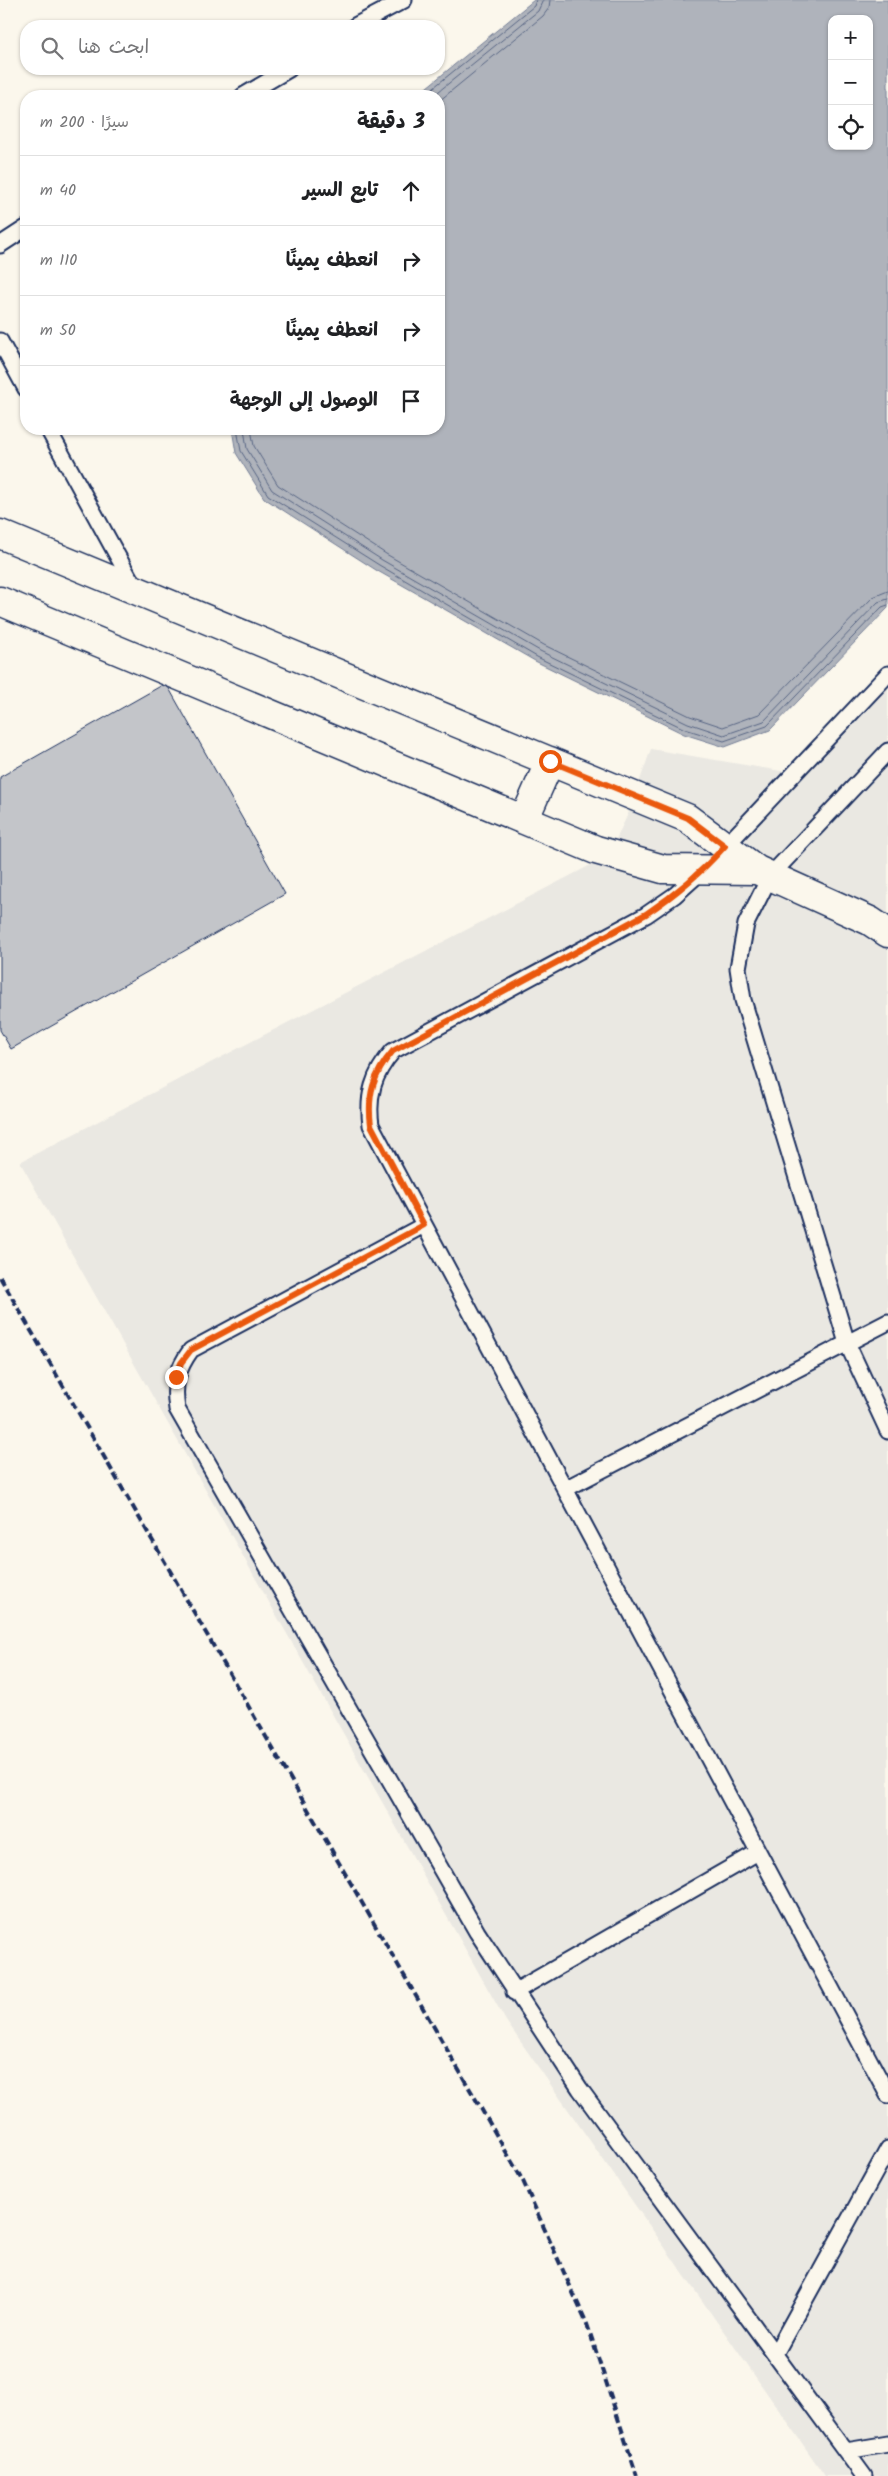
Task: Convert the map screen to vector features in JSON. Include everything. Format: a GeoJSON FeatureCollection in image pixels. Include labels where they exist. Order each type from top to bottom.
{"type":"FeatureCollection","features":[{"type":"Feature","properties":{"kind":"street"},"geometry":{"type":"LineString","coordinates":[[0,534],[688,818],[764,873],[870,922],[888,933]]}},
{"type":"Feature","properties":{"kind":"street"},"geometry":{"type":"LineString","coordinates":[[0,601],[596,850],[663,869],[764,873]]}},
{"type":"Feature","properties":{"kind":"street"},"geometry":{"type":"LineString","coordinates":[[524,820],[550,761]]}},
{"type":"Feature","properties":{"kind":"lane"},"geometry":{"type":"LineString","coordinates":[[366,20],[404,0]]}},
{"type":"Feature","properties":{"kind":"lane"},"geometry":{"type":"LineString","coordinates":[[253,90],[279,75]]}},
{"type":"Feature","properties":{"kind":"lane"},"geometry":{"type":"LineString","coordinates":[[0,244],[20,232]]}},
{"type":"Feature","properties":{"kind":"lane"},"geometry":{"type":"LineString","coordinates":[[0,341],[20,378]]}},
{"type":"Feature","properties":{"kind":"lane"},"geometry":{"type":"LineString","coordinates":[[51,435],[135,589]]}},
{"type":"Feature","properties":{"kind":"lane"},"geometry":{"type":"LineString","coordinates":[[888,674],[704,870],[675,895],[646,914],[393,1051],[383,1062],[370,1091],[369,1108],[371,1125],[888,2095]]}},
{"type":"Feature","properties":{"kind":"lane"},"geometry":{"type":"LineString","coordinates":[[888,751],[764,873],[746,924],[738,968],[739,984],[847,1343],[888,1431]]}},
{"type":"Feature","properties":{"kind":"lane"},"geometry":{"type":"LineString","coordinates":[[424,1225],[191,1350],[181,1363],[176,1377],[174,1393],[177,1409],[188,1432],[477,1932],[514,1992],[580,2089],[864,2476]]}},
{"type":"Feature","properties":{"kind":"lane"},"geometry":{"type":"LineString","coordinates":[[565,1489],[888,1322]]}},
{"type":"Feature","properties":{"kind":"lane"},"geometry":{"type":"LineString","coordinates":[[514,1992],[758,1852]]}},
{"type":"Feature","properties":{"kind":"lane"},"geometry":{"type":"LineString","coordinates":[[775,2354],[888,2149]]}},
{"type":"Feature","properties":{"kind":"lane"},"geometry":{"type":"LineString","coordinates":[[846,2451],[888,2444]]}},
{"type":"Feature","properties":{"kind":"shaded area"},"geometry":{"type":"Polygon","coordinates":[[[888,663],[888,2476],[825,2476],[506,2021],[20,1162],[608,856],[628,814],[651,749],[787,772],[888,663]]]}},
{"type":"Feature","properties":{"kind":"water"},"geometry":{"type":"Polygon","coordinates":[[[534,0],[888,0],[888,608],[770,730],[725,747],[684,734],[535,661],[376,570],[264,498],[236,453],[233,435],[445,435],[445,90],[423,90],[442,75],[445,75],[445,72],[534,0]]]}},
{"type":"Feature","properties":{"kind":"building"},"geometry":{"type":"Polygon","coordinates":[[[166,683],[285,894],[11,1049],[0,1030],[0,777],[166,683]]]}},
{"type":"Feature","properties":{"kind":"railway"},"geometry":{"type":"LineString","coordinates":[[0,1277],[523,2181],[587,2324],[637,2476]]}},
{"type":"Feature","properties":{"kind":"route"},"geometry":{"type":"LineString","coordinates":[[176,1377],[181,1363],[191,1350],[424,1225],[371,1125],[370,1091],[383,1062],[393,1051],[607,937],[646,914],[675,895],[704,870],[725,846],[688,818],[550,761]]}}]}
